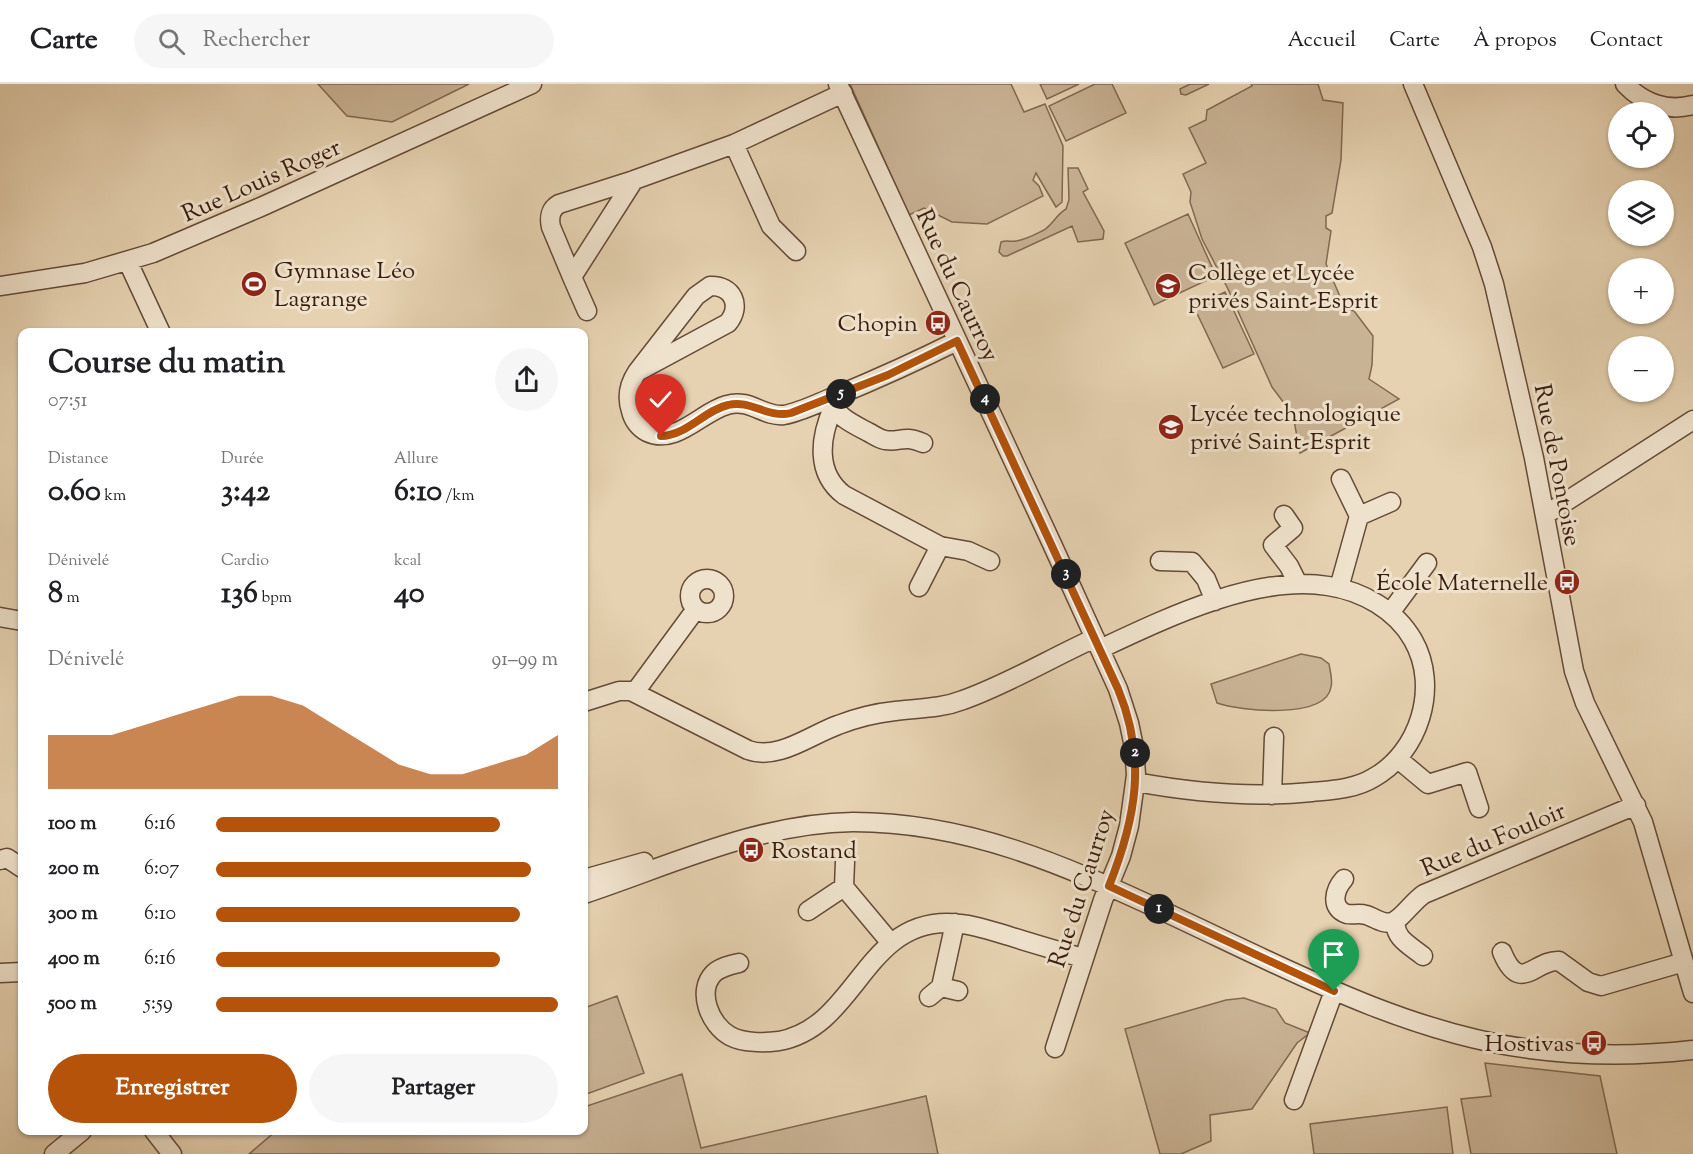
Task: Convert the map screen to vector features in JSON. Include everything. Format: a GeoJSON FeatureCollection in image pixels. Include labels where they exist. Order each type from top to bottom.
{"type":"FeatureCollection","features":[{"type":"Feature","properties":{"kind":"street","name":"Rue Louis Roger"},"geometry":{"type":"LineString","coordinates":[[0,285],[66,277],[128,262],[182,242],[532,84]]}},
{"type":"Feature","properties":{"kind":"street","name":"Rue de Pontoise"},"geometry":{"type":"LineString","coordinates":[[1413,84],[1491,271],[1512,356],[1545,515],[1568,643],[1579,686],[1588,710],[1636,805],[1646,831],[1693,993]]}},
{"type":"Feature","properties":{"kind":"street"},"geometry":{"type":"LineString","coordinates":[[1625,84],[1643,99],[1661,106],[1678,108],[1693,105]]}},
{"type":"Feature","properties":{"kind":"street"},"geometry":{"type":"LineString","coordinates":[[587,311],[551,227],[552,211],[559,204],[734,144],[841,89]]}},
{"type":"Feature","properties":{"kind":"street","name":"Rue du Caurroy"},"geometry":{"type":"LineString","coordinates":[[841,89],[1097,643],[1130,723],[1136,783],[1127,836],[1083,958],[1055,1048]]}},
{"type":"Feature","properties":{"kind":"street"},"geometry":{"type":"LineString","coordinates":[[734,144],[771,226],[796,251]]}},
{"type":"Feature","properties":{"kind":"street"},"geometry":{"type":"LineString","coordinates":[[572,277],[634,180]]}},
{"type":"Feature","properties":{"kind":"street"},"geometry":{"type":"LineString","coordinates":[[128,262],[159,328]]}},
{"type":"Feature","properties":{"kind":"street"},"geometry":{"type":"LineString","coordinates":[[638,372],[728,323],[735,309],[735,303],[731,293],[715,286],[701,291],[638,372],[630,385],[629,404],[636,422],[650,433],[661,436],[673,434],[721,407],[733,404],[751,405],[771,414],[785,415],[831,403],[957,341]]}},
{"type":"Feature","properties":{"kind":"street"},"geometry":{"type":"LineString","coordinates":[[831,403],[849,422],[882,439],[890,441],[912,438],[923,442]]}},
{"type":"Feature","properties":{"kind":"street"},"geometry":{"type":"LineString","coordinates":[[831,403],[822,446],[827,475],[834,486],[844,495],[940,546],[968,551],[990,561]]}},
{"type":"Feature","properties":{"kind":"street"},"geometry":{"type":"LineString","coordinates":[[1545,515],[1693,420]]}},
{"type":"Feature","properties":{"kind":"street"},"geometry":{"type":"LineString","coordinates":[[1339,588],[1359,516],[1341,479]]}},
{"type":"Feature","properties":{"kind":"street"},"geometry":{"type":"LineString","coordinates":[[1359,516],[1391,502]]}},
{"type":"Feature","properties":{"kind":"street"},"geometry":{"type":"LineString","coordinates":[[1284,515],[1293,528],[1273,545],[1298,584]]}},
{"type":"Feature","properties":{"kind":"street"},"geometry":{"type":"LineString","coordinates":[[919,587],[940,546]]}},
{"type":"Feature","properties":{"kind":"street"},"geometry":{"type":"LineString","coordinates":[[1160,561],[1192,562],[1206,579],[1215,601]]}},
{"type":"Feature","properties":{"kind":"street"},"geometry":{"type":"LineString","coordinates":[[1390,613],[1427,563]]}},
{"type":"Feature","properties":{"kind":"street"},"geometry":{"type":"LineString","coordinates":[[588,701],[619,691],[635,692],[748,750],[765,754],[785,748],[837,725],[867,716],[938,707],[963,700],[1097,643],[1185,611],[1251,591],[1298,584],[1317,584],[1339,588],[1365,597],[1390,613],[1414,641],[1421,659],[1424,679],[1424,700],[1418,726],[1411,742],[1398,759],[1374,778],[1357,785],[1319,792],[1272,795],[1211,794],[1136,783]]}},
{"type":"Feature","properties":{"kind":"street"},"geometry":{"type":"LineString","coordinates":[[635,692],[696,609]]}},
{"type":"Feature","properties":{"kind":"street"},"geometry":{"type":"LineString","coordinates":[[0,617],[18,620]]}},
{"type":"Feature","properties":{"kind":"street"},"geometry":{"type":"LineString","coordinates":[[1272,795],[1274,737]]}},
{"type":"Feature","properties":{"kind":"street"},"geometry":{"type":"LineString","coordinates":[[1398,759],[1428,784],[1467,772],[1479,808]]}},
{"type":"Feature","properties":{"kind":"street","name":"Rue du Fouloir"},"geometry":{"type":"LineString","coordinates":[[1395,921],[1424,894],[1636,805]]}},
{"type":"Feature","properties":{"kind":"street"},"geometry":{"type":"LineString","coordinates":[[588,878],[665,856],[793,828],[824,824],[873,823],[947,831],[997,843],[1037,857],[1109,886],[1334,991],[1447,1031],[1523,1048],[1593,1053],[1693,1050]]}},
{"type":"Feature","properties":{"kind":"street"},"geometry":{"type":"LineString","coordinates":[[588,893],[728,844]]}},
{"type":"Feature","properties":{"kind":"street"},"geometry":{"type":"LineString","coordinates":[[0,860],[7,858],[18,865]]}},
{"type":"Feature","properties":{"kind":"street"},"geometry":{"type":"LineString","coordinates":[[845,862],[844,887],[890,942]]}},
{"type":"Feature","properties":{"kind":"street"},"geometry":{"type":"LineString","coordinates":[[1344,879],[1337,888],[1335,897],[1337,906],[1343,912],[1364,915],[1385,922],[1395,921],[1395,929],[1399,937],[1423,956]]}},
{"type":"Feature","properties":{"kind":"street"},"geometry":{"type":"LineString","coordinates":[[808,911],[844,887]]}},
{"type":"Feature","properties":{"kind":"street"},"geometry":{"type":"LineString","coordinates":[[943,992],[955,923]]}},
{"type":"Feature","properties":{"kind":"street"},"geometry":{"type":"LineString","coordinates":[[739,963],[719,970],[709,980],[706,996],[713,1018],[723,1031],[734,1038],[758,1042],[778,1041],[801,1035],[821,1022],[890,942],[922,927],[955,923],[976,926],[1083,958]]}},
{"type":"Feature","properties":{"kind":"street"},"geometry":{"type":"LineString","coordinates":[[1505,959],[1516,971],[1526,973],[1535,971],[1550,961],[1559,961],[1588,982],[1601,986],[1684,962]]}},
{"type":"Feature","properties":{"kind":"street"},"geometry":{"type":"LineString","coordinates":[[0,973],[18,972]]}},
{"type":"Feature","properties":{"kind":"street"},"geometry":{"type":"LineString","coordinates":[[1294,1100],[1334,991]]}},
{"type":"Feature","properties":{"kind":"street"},"geometry":{"type":"LineString","coordinates":[[54,1154],[77,1135]]}},
{"type":"Feature","properties":{"kind":"street"},"geometry":{"type":"LineString","coordinates":[[157,1135],[172,1154]]}},
{"type":"Feature","properties":{"kind":"shaded area"},"geometry":{"type":"Polygon","coordinates":[[[318,84],[469,84],[392,122],[347,116],[318,84]]]}},
{"type":"Feature","properties":{"kind":"shaded area"},"geometry":{"type":"Polygon","coordinates":[[[850,84],[1011,84],[1024,112],[1045,104],[1063,146],[1062,202],[1056,207],[1036,173],[1033,180],[1039,186],[1043,196],[987,224],[952,222],[924,208],[909,215],[850,84]]]}},
{"type":"Feature","properties":{"kind":"shaded area"},"geometry":{"type":"Polygon","coordinates":[[[1040,84],[1079,84],[1047,99],[1040,84]]]}},
{"type":"Feature","properties":{"kind":"shaded area"},"geometry":{"type":"Polygon","coordinates":[[[1095,84],[1112,84],[1126,113],[1066,141],[1049,106],[1095,84]]]}},
{"type":"Feature","properties":{"kind":"shaded area"},"geometry":{"type":"Polygon","coordinates":[[[1190,84],[1209,84],[1186,95],[1181,94],[1180,89],[1190,84]]]}},
{"type":"Feature","properties":{"kind":"shaded area"},"geometry":{"type":"Polygon","coordinates":[[[1251,84],[1318,84],[1323,100],[1343,103],[1341,160],[1332,213],[1326,216],[1326,228],[1331,231],[1326,264],[1345,308],[1354,311],[1373,336],[1369,379],[1399,399],[1300,453],[1293,415],[1272,387],[1228,289],[1202,239],[1190,202],[1191,192],[1183,174],[1206,163],[1189,128],[1206,120],[1207,110],[1252,86],[1251,84]]]}},
{"type":"Feature","properties":{"kind":"shaded area"},"geometry":{"type":"Polygon","coordinates":[[[1068,168],[1078,168],[1088,189],[1083,192],[1104,231],[1103,239],[1078,242],[1072,226],[1003,256],[999,252],[1001,242],[1023,239],[1044,230],[1066,209],[1069,200],[1068,168]]]}},
{"type":"Feature","properties":{"kind":"shaded area"},"geometry":{"type":"Polygon","coordinates":[[[1188,214],[1216,276],[1154,305],[1125,243],[1188,214]]]}},
{"type":"Feature","properties":{"kind":"shaded area"},"geometry":{"type":"Polygon","coordinates":[[[1225,292],[1254,354],[1223,368],[1194,307],[1225,292]]]}},
{"type":"Feature","properties":{"kind":"shaded area"},"geometry":{"type":"Polygon","coordinates":[[[1301,654],[1321,658],[1329,664],[1331,687],[1326,697],[1314,705],[1299,709],[1261,710],[1243,709],[1217,703],[1211,684],[1301,654]]]}},
{"type":"Feature","properties":{"kind":"shaded area"},"geometry":{"type":"Polygon","coordinates":[[[617,996],[644,1073],[588,1094],[588,1007],[617,996]]]}},
{"type":"Feature","properties":{"kind":"shaded area"},"geometry":{"type":"Polygon","coordinates":[[[1244,998],[1276,1009],[1285,1023],[1310,1033],[1297,1043],[1252,1109],[1210,1115],[1211,1141],[1181,1154],[1160,1154],[1125,1029],[1226,1000],[1244,998]]]}},
{"type":"Feature","properties":{"kind":"shaded area"},"geometry":{"type":"Polygon","coordinates":[[[1485,1063],[1600,1076],[1617,1154],[1471,1154],[1461,1099],[1491,1096],[1485,1063]]]}},
{"type":"Feature","properties":{"kind":"shaded area"},"geometry":{"type":"Polygon","coordinates":[[[682,1074],[701,1148],[926,1096],[938,1154],[249,1154],[271,1135],[588,1135],[588,1106],[682,1074]]]}},
{"type":"Feature","properties":{"kind":"shaded area"},"geometry":{"type":"Polygon","coordinates":[[[1447,1107],[1453,1154],[1314,1154],[1310,1124],[1447,1107]]]}},
{"type":"Feature","properties":{"kind":"place","name":"Gymnase Léo Lagrange"},"geometry":{"type":"Point","coordinates":[254,284]}},
{"type":"Feature","properties":{"kind":"place","name":"Collège et Lycée privés Saint-Esprit"},"geometry":{"type":"Point","coordinates":[1168,286]}},
{"type":"Feature","properties":{"kind":"place","name":"Chopin"},"geometry":{"type":"Point","coordinates":[938,323]}},
{"type":"Feature","properties":{"kind":"place","name":"Lycée technologique privé Saint-Esprit"},"geometry":{"type":"Point","coordinates":[1171,427]}},
{"type":"Feature","properties":{"kind":"place","name":"École Maternelle"},"geometry":{"type":"Point","coordinates":[1567,582]}},
{"type":"Feature","properties":{"kind":"place","name":"Rostand"},"geometry":{"type":"Point","coordinates":[751,850]}},
{"type":"Feature","properties":{"kind":"place","name":"Hostivas"},"geometry":{"type":"Point","coordinates":[1594,1043]}},
{"type":"Feature","properties":{"kind":"route"},"geometry":{"type":"LineString","coordinates":[[661,436],[673,434],[727,405],[746,404],[771,414],[785,415],[888,375],[957,341],[1118,689],[1130,723],[1136,767],[1135,798],[1124,846],[1109,886],[1334,991]]}}]}
